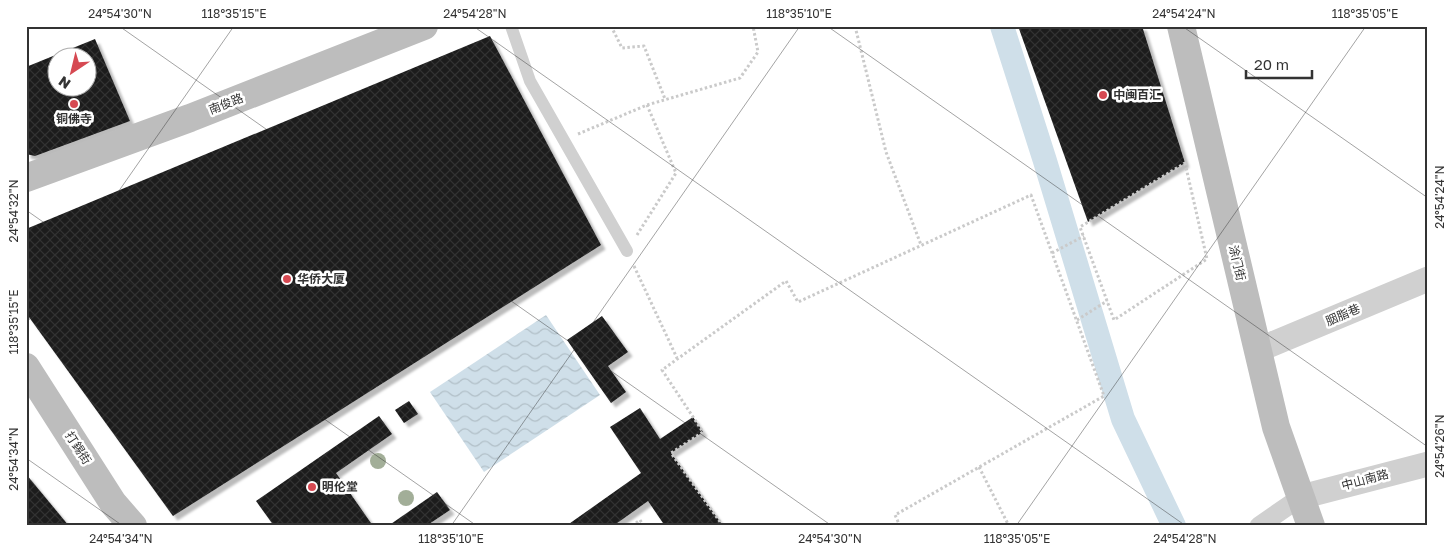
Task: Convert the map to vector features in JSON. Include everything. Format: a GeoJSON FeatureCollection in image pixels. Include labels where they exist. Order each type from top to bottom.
{"type":"FeatureCollection","features":[{"type":"Feature","properties":{"kind":"main road","name":"南俊路"},"geometry":{"type":"LineString","coordinates":[[26,178],[190,118],[424,26]]}},
{"type":"Feature","properties":{"kind":"main road","name":"涂门街"},"geometry":{"type":"LineString","coordinates":[[1181,26],[1276,427],[1302,496],[1311,526]]}},
{"type":"Feature","properties":{"kind":"main road","name":"打錫街"},"geometry":{"type":"LineString","coordinates":[[26,367],[113,503],[133,526]]}},
{"type":"Feature","properties":{"kind":"main road","name":"打錫街"},"geometry":{"type":"LineString","coordinates":[[26,398],[105,513],[116,526]]}},
{"type":"Feature","properties":{"kind":"street","name":"胭脂巷"},"geometry":{"type":"LineString","coordinates":[[1258,350],[1428,279]]}},
{"type":"Feature","properties":{"kind":"street","name":"中山南路"},"geometry":{"type":"LineString","coordinates":[[1302,496],[1428,464]]}},
{"type":"Feature","properties":{"kind":"street"},"geometry":{"type":"LineString","coordinates":[[1260,526],[1302,496]]}},
{"type":"Feature","properties":{"kind":"lane"},"geometry":{"type":"LineString","coordinates":[[511,26],[530,81],[627,251]]}},
{"type":"Feature","properties":{"kind":"path"},"geometry":{"type":"LineString","coordinates":[[611,26],[622,48],[644,46],[666,99]]}},
{"type":"Feature","properties":{"kind":"path"},"geometry":{"type":"LineString","coordinates":[[564,140],[647,105],[740,78],[758,52],[753,26]]}},
{"type":"Feature","properties":{"kind":"path"},"geometry":{"type":"LineString","coordinates":[[855,26],[886,152],[921,245]]}},
{"type":"Feature","properties":{"kind":"path"},"geometry":{"type":"LineString","coordinates":[[647,105],[676,173],[627,251],[677,358]]}},
{"type":"Feature","properties":{"kind":"path"},"geometry":{"type":"LineString","coordinates":[[1185,163],[1206,258],[1114,320],[1107,301],[1080,227],[1185,163]]}},
{"type":"Feature","properties":{"kind":"path"},"geometry":{"type":"LineString","coordinates":[[723,526],[671,452],[703,432],[662,370],[786,281],[798,302],[1031,195],[1104,396],[895,515],[900,526]]}},
{"type":"Feature","properties":{"kind":"path"},"geometry":{"type":"LineString","coordinates":[[1052,253],[1084,236]]}},
{"type":"Feature","properties":{"kind":"path"},"geometry":{"type":"LineString","coordinates":[[1077,320],[1107,301]]}},
{"type":"Feature","properties":{"kind":"path"},"geometry":{"type":"LineString","coordinates":[[979,467],[1009,526]]}},
{"type":"Feature","properties":{"kind":"path"},"geometry":{"type":"LineString","coordinates":[[632,526],[640,520],[644,526]]}},
{"type":"Feature","properties":{"kind":"water"},"geometry":{"type":"Polygon","coordinates":[[[546,315],[600,395],[484,472],[430,392],[546,315]]]}},
{"type":"Feature","properties":{"kind":"building","name":"中闽百汇"},"geometry":{"type":"Polygon","coordinates":[[[1018,26],[1142,26],[1185,163],[1088,222],[1018,26]]]}},
{"type":"Feature","properties":{"kind":"building","name":"华侨大厦"},"geometry":{"type":"Polygon","coordinates":[[[490,36],[601,245],[173,516],[26,313],[26,229],[490,36]]]}},
{"type":"Feature","properties":{"kind":"building","name":"铜佛寺"},"geometry":{"type":"Polygon","coordinates":[[[95,39],[130,121],[35,156],[26,154],[26,67],[48,58],[48,98],[98,98],[98,48],[73,48],[95,39]]]}},
{"type":"Feature","properties":{"kind":"building"},"geometry":{"type":"Polygon","coordinates":[[[602,316],[628,352],[608,366],[626,392],[611,403],[567,340],[602,316]]]}},
{"type":"Feature","properties":{"kind":"building"},"geometry":{"type":"Polygon","coordinates":[[[409,401],[418,414],[404,423],[395,410],[409,401]]]}},
{"type":"Feature","properties":{"kind":"building"},"geometry":{"type":"Polygon","coordinates":[[[640,408],[660,439],[693,417],[703,432],[671,453],[723,526],[665,526],[648,501],[613,526],[566,526],[641,473],[610,427],[640,408]]]}},
{"type":"Feature","properties":{"kind":"building","name":"明伦堂"},"geometry":{"type":"Polygon","coordinates":[[[379,416],[392,434],[336,473],[373,526],[274,526],[256,501],[379,416]]]}},
{"type":"Feature","properties":{"kind":"building"},"geometry":{"type":"Polygon","coordinates":[[[26,474],[69,526],[26,526],[26,474]]]}},
{"type":"Feature","properties":{"kind":"building"},"geometry":{"type":"Polygon","coordinates":[[[437,492],[450,510],[426,526],[388,526],[437,492]]]}},
{"type":"Feature","properties":{"kind":"waterway"},"geometry":{"type":"LineString","coordinates":[[1002,26],[1123,419],[1174,526]]}},
{"type":"Feature","properties":{"kind":"place","name":"中闽百汇"},"geometry":{"type":"Point","coordinates":[1103,95]}},
{"type":"Feature","properties":{"kind":"place","name":"铜佛寺"},"geometry":{"type":"Point","coordinates":[74,104]}},
{"type":"Feature","properties":{"kind":"place","name":"华侨大厦"},"geometry":{"type":"Point","coordinates":[287,279]}},
{"type":"Feature","properties":{"kind":"place","name":"明伦堂"},"geometry":{"type":"Point","coordinates":[312,487]}}]}
